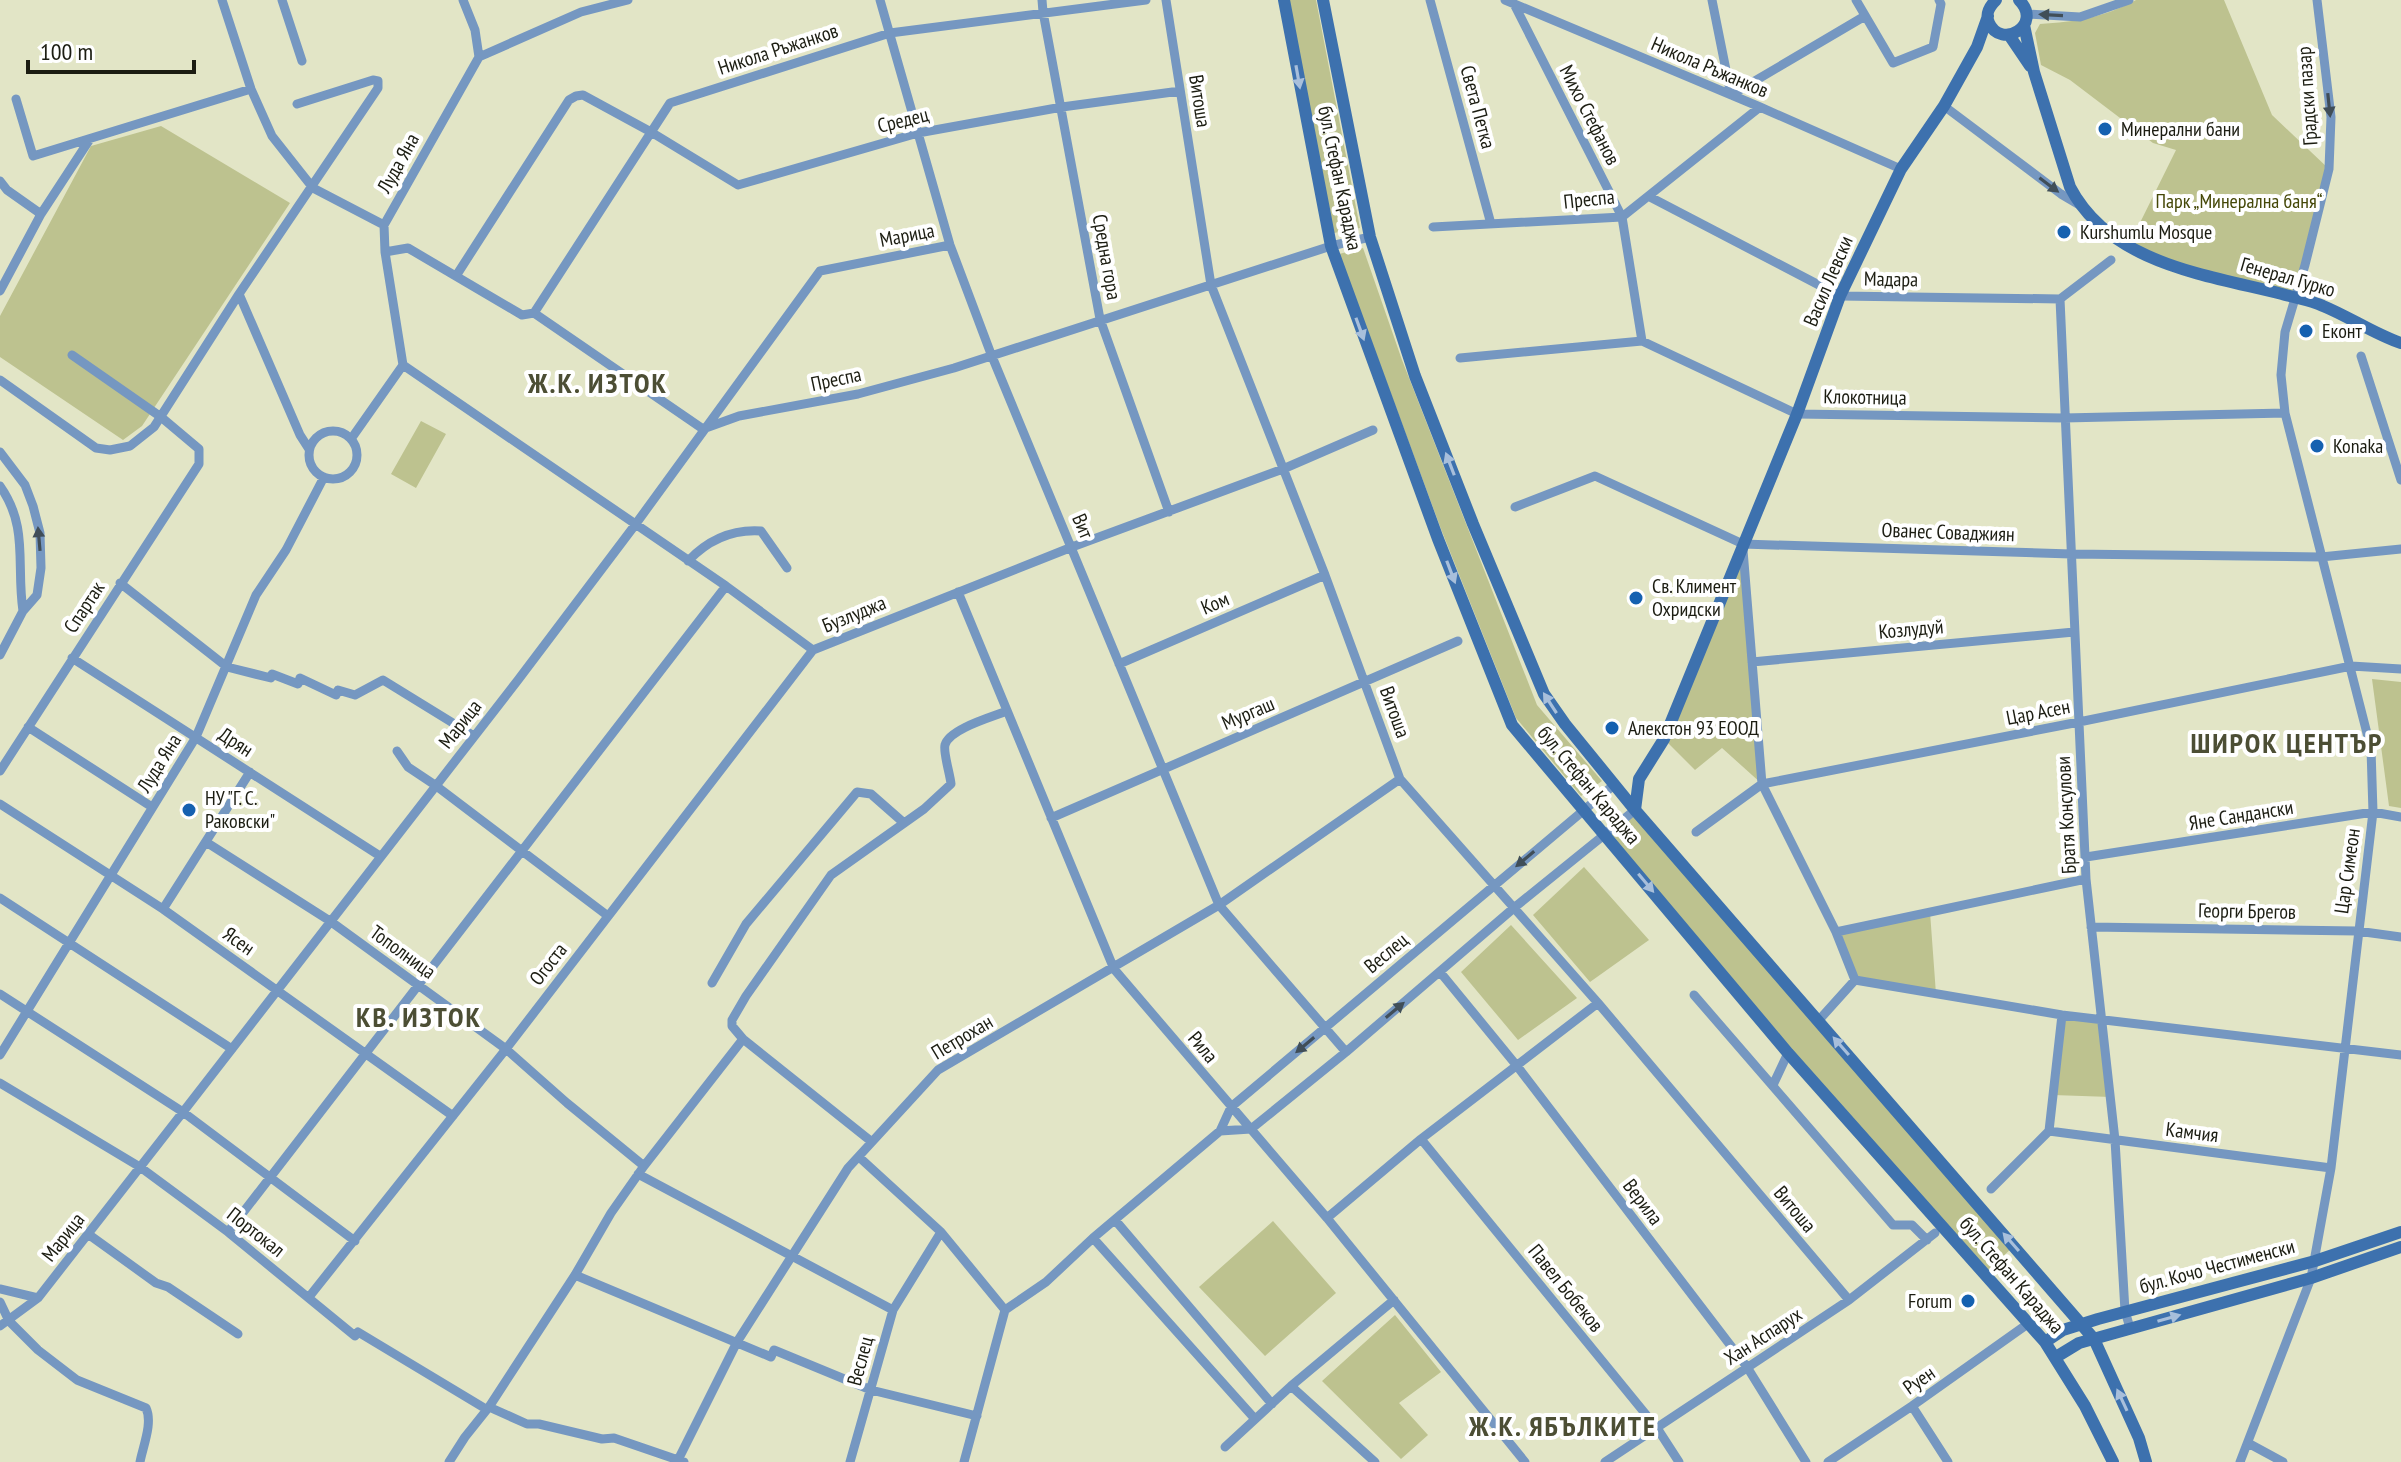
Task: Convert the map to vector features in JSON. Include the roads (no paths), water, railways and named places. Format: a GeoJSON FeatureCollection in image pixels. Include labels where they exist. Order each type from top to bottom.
{"type":"FeatureCollection","features":[{"type":"Feature","properties":{"kind":"street"},"geometry":{"type":"LineString","coordinates":[[222,0],[251,89],[272,136],[313,188],[384,225]]}},
{"type":"Feature","properties":{"kind":"street"},"geometry":{"type":"LineString","coordinates":[[282,0],[302,61]]}},
{"type":"Feature","properties":{"kind":"street"},"geometry":{"type":"LineString","coordinates":[[463,0],[475,30],[479,57],[581,12],[628,0]]}},
{"type":"Feature","properties":{"kind":"street"},"geometry":{"type":"LineString","coordinates":[[576,0],[581,12]]}},
{"type":"Feature","properties":{"kind":"street","name":"Вит"},"geometry":{"type":"LineString","coordinates":[[880,0],[950,245],[991,354],[1219,905],[1346,1052]]}},
{"type":"Feature","properties":{"kind":"street","name":"Средна гора"},"geometry":{"type":"LineString","coordinates":[[1042,0],[1100,319],[1169,512]]}},
{"type":"Feature","properties":{"kind":"street","name":"Никола Ръжанков"},"geometry":{"type":"LineString","coordinates":[[534,313],[670,103],[890,33],[1146,0]]}},
{"type":"Feature","properties":{"kind":"street","name":"Витоша"},"geometry":{"type":"LineString","coordinates":[[1166,0],[1211,285],[1325,575],[1400,779],[1598,1003],[1849,1300]]}},
{"type":"Feature","properties":{"kind":"street","name":"бул. Стефан Караджа"},"geometry":{"type":"LineString","coordinates":[[1284,0],[1331,246],[1438,539],[1512,725],[1788,1053],[2045,1342],[2085,1406],[2113,1462]]}},
{"type":"Feature","properties":{"kind":"street","name":"бул. Стефан Караджа"},"geometry":{"type":"LineString","coordinates":[[1323,0],[1370,237],[1415,376],[1544,694],[1635,810],[2094,1339],[2139,1438],[2146,1462]]}},
{"type":"Feature","properties":{"kind":"street","name":"Света Петка"},"geometry":{"type":"LineString","coordinates":[[1430,0],[1491,224]]}},
{"type":"Feature","properties":{"kind":"street"},"geometry":{"type":"LineString","coordinates":[[1712,0],[1731,95],[1865,16]]}},
{"type":"Feature","properties":{"kind":"street"},"geometry":{"type":"LineString","coordinates":[[1856,0],[1893,63],[1933,47],[1940,2]]}},
{"type":"Feature","properties":{"kind":"street"},"geometry":{"type":"LineString","coordinates":[[2019,0],[2024,5],[2034,72]]}},
{"type":"Feature","properties":{"kind":"street"},"geometry":{"type":"LineString","coordinates":[[2025,20],[2080,17],[2129,0]]}},
{"type":"Feature","properties":{"kind":"street","name":"Градски пазар"},"geometry":{"type":"LineString","coordinates":[[2300,282],[2329,169],[2331,117],[2317,0]]}},
{"type":"Feature","properties":{"kind":"street","name":"Васил Левски"},"geometry":{"type":"LineString","coordinates":[[1639,779],[1664,739],[1797,414],[1840,296],[1901,169],[1944,106],[1977,47],[1994,1]]}},
{"type":"Feature","properties":{"kind":"street","name":"Никола Ръжанков"},"geometry":{"type":"LineString","coordinates":[[1509,2],[1901,169]]}},
{"type":"Feature","properties":{"kind":"street","name":"Михо Стефанов"},"geometry":{"type":"LineString","coordinates":[[1509,2],[1622,217],[1642,341]]}},
{"type":"Feature","properties":{"kind":"street"},"geometry":{"type":"LineString","coordinates":[[1988,16],[1992,27],[2005,34],[2034,72]]}},
{"type":"Feature","properties":{"kind":"street"},"geometry":{"type":"LineString","coordinates":[[1977,47],[2020,30],[2025,20]]}},
{"type":"Feature","properties":{"kind":"street","name":"Луда Яна"},"geometry":{"type":"LineString","coordinates":[[403,365],[385,252],[384,225],[479,57]]}},
{"type":"Feature","properties":{"kind":"street","name":"Генерал Гурко"},"geometry":{"type":"LineString","coordinates":[[2034,72],[2064,174],[2078,204],[2110,234],[2156,261],[2322,305],[2401,343]]}},
{"type":"Feature","properties":{"kind":"street"},"geometry":{"type":"LineString","coordinates":[[0,380],[96,448],[110,450],[130,446],[154,427],[239,294],[378,88],[378,81],[297,104]]}},
{"type":"Feature","properties":{"kind":"street"},"geometry":{"type":"LineString","coordinates":[[16,99],[33,156],[251,89]]}},
{"type":"Feature","properties":{"kind":"street","name":"Средец"},"geometry":{"type":"LineString","coordinates":[[456,276],[569,100],[576,96],[583,95],[651,132],[738,185],[918,133],[1062,107],[1180,91]]}},
{"type":"Feature","properties":{"kind":"street"},"geometry":{"type":"LineString","coordinates":[[1944,106],[2078,204]]}},
{"type":"Feature","properties":{"kind":"street","name":"Преспа"},"geometry":{"type":"LineString","coordinates":[[1433,227],[1622,217],[1760,107]]}},
{"type":"Feature","properties":{"kind":"street"},"geometry":{"type":"LineString","coordinates":[[0,291],[41,214],[90,139]]}},
{"type":"Feature","properties":{"kind":"street"},"geometry":{"type":"LineString","coordinates":[[0,181],[7,190],[41,214]]}},
{"type":"Feature","properties":{"kind":"street","name":"Мадара"},"geometry":{"type":"LineString","coordinates":[[1650,197],[1840,296],[2060,299]]}},
{"type":"Feature","properties":{"kind":"street","name":"Преспа"},"geometry":{"type":"LineString","coordinates":[[703,429],[739,416],[858,394],[954,368],[1331,246],[1370,237]]}},
{"type":"Feature","properties":{"kind":"street","name":"Марица"},"geometry":{"type":"LineString","coordinates":[[5,1323],[38,1298],[232,1049],[635,525],[820,271],[950,245]]}},
{"type":"Feature","properties":{"kind":"street"},"geometry":{"type":"LineString","coordinates":[[385,252],[408,248],[522,315],[534,313],[703,429]]}},
{"type":"Feature","properties":{"kind":"street"},"geometry":{"type":"LineString","coordinates":[[2060,299],[2111,260]]}},
{"type":"Feature","properties":{"kind":"street","name":"Цар Симеон"},"geometry":{"type":"LineString","coordinates":[[2240,1462],[2315,1261],[2331,1168],[2373,812],[2371,749],[2285,413],[2281,375],[2285,332],[2300,282]]}},
{"type":"Feature","properties":{"kind":"street"},"geometry":{"type":"LineString","coordinates":[[239,294],[300,435],[309,449],[312,466],[324,477],[337,478],[348,473],[355,463],[357,450],[343,433],[322,433],[309,449]]}},
{"type":"Feature","properties":{"kind":"street","name":"Братя Консулови"},"geometry":{"type":"LineString","coordinates":[[2060,299],[2086,879],[2115,1140],[2125,1311],[2130,1328]]}},
{"type":"Feature","properties":{"kind":"street"},"geometry":{"type":"LineString","coordinates":[[1460,358],[1642,341]]}},
{"type":"Feature","properties":{"kind":"street","name":"Клокотница"},"geometry":{"type":"LineString","coordinates":[[1642,341],[1797,414],[2064,418],[2285,413]]}},
{"type":"Feature","properties":{"kind":"street"},"geometry":{"type":"LineString","coordinates":[[72,355],[161,417]]}},
{"type":"Feature","properties":{"kind":"street"},"geometry":{"type":"LineString","coordinates":[[2361,356],[2401,480]]}},
{"type":"Feature","properties":{"kind":"street"},"geometry":{"type":"LineString","coordinates":[[351,439],[403,365]]}},
{"type":"Feature","properties":{"kind":"street","name":"Бузлуджа"},"geometry":{"type":"LineString","coordinates":[[403,365],[726,586],[813,650],[1072,547],[1283,469],[1373,430]]}},
{"type":"Feature","properties":{"kind":"street","name":"Спартак"},"geometry":{"type":"LineString","coordinates":[[0,771],[199,464],[199,449],[161,417]]}},
{"type":"Feature","properties":{"kind":"street"},"geometry":{"type":"LineString","coordinates":[[0,452],[25,485],[40,533],[41,568],[37,595],[23,611],[0,655]]}},
{"type":"Feature","properties":{"kind":"street","name":"Ованес Соваджиян"},"geometry":{"type":"LineString","coordinates":[[1515,507],[1595,476],[1743,544],[2071,554],[2321,557],[2401,549]]}},
{"type":"Feature","properties":{"kind":"street","name":"Луда Яна"},"geometry":{"type":"LineString","coordinates":[[0,1055],[196,737],[256,595],[286,550],[324,477]]}},
{"type":"Feature","properties":{"kind":"street"},"geometry":{"type":"LineString","coordinates":[[0,486],[14,509],[20,535],[19,588],[23,611]]}},
{"type":"Feature","properties":{"kind":"street"},"geometry":{"type":"LineString","coordinates":[[688,561],[703,545],[724,535],[747,530],[761,531],[787,568]]}},
{"type":"Feature","properties":{"kind":"street","name":"Васил Левски"},"geometry":{"type":"LineString","coordinates":[[1743,544],[1762,784],[1836,932],[1855,980]]}},
{"type":"Feature","properties":{"kind":"street","name":"Ком"},"geometry":{"type":"LineString","coordinates":[[1119,664],[1325,575]]}},
{"type":"Feature","properties":{"kind":"street"},"geometry":{"type":"LineString","coordinates":[[120,583],[227,667],[271,678],[272,674],[298,684],[300,678],[336,695],[338,690],[355,695],[383,680],[474,736]]}},
{"type":"Feature","properties":{"kind":"street"},"geometry":{"type":"LineString","coordinates":[[228,1232],[726,586]]}},
{"type":"Feature","properties":{"kind":"street","name":"Рила"},"geometry":{"type":"LineString","coordinates":[[958,592],[1114,969],[1327,1218],[1525,1462]]}},
{"type":"Feature","properties":{"kind":"street","name":"Козлудуй"},"geometry":{"type":"LineString","coordinates":[[1752,662],[2074,632]]}},
{"type":"Feature","properties":{"kind":"street","name":"Мургаш"},"geometry":{"type":"LineString","coordinates":[[1051,818],[1458,641]]}},
{"type":"Feature","properties":{"kind":"street","name":"Огоста"},"geometry":{"type":"LineString","coordinates":[[309,1297],[506,1049],[813,650]]}},
{"type":"Feature","properties":{"kind":"street","name":"Дрян"},"geometry":{"type":"LineString","coordinates":[[72,658],[380,856]]}},
{"type":"Feature","properties":{"kind":"street","name":"Цар Асен"},"geometry":{"type":"LineString","coordinates":[[1696,832],[1762,784],[2351,666],[2401,669]]}},
{"type":"Feature","properties":{"kind":"street"},"geometry":{"type":"LineString","coordinates":[[872,1142],[743,1039],[732,1026],[732,1020],[831,875],[924,809],[951,784],[944,747],[950,736],[1007,711]]}},
{"type":"Feature","properties":{"kind":"street"},"geometry":{"type":"LineString","coordinates":[[28,727],[152,807]]}},
{"type":"Feature","properties":{"kind":"street"},"geometry":{"type":"LineString","coordinates":[[397,751],[408,767],[608,916]]}},
{"type":"Feature","properties":{"kind":"street"},"geometry":{"type":"LineString","coordinates":[[163,909],[250,772]]}},
{"type":"Feature","properties":{"kind":"street","name":"Петрохан"},"geometry":{"type":"LineString","coordinates":[[681,1461],[737,1342],[848,1168],[938,1070],[1219,905],[1400,779]]}},
{"type":"Feature","properties":{"kind":"street"},"geometry":{"type":"LineString","coordinates":[[1220,1131],[1251,1129],[1635,810],[1639,779],[1615,784]]}},
{"type":"Feature","properties":{"kind":"street","name":"Веслец"},"geometry":{"type":"LineString","coordinates":[[1005,1310],[1046,1282],[1093,1238],[1220,1131],[1231,1107],[1615,784]]}},
{"type":"Feature","properties":{"kind":"street"},"geometry":{"type":"LineString","coordinates":[[712,983],[746,924],[857,792],[871,794],[904,823]]}},
{"type":"Feature","properties":{"kind":"street","name":"Ясен"},"geometry":{"type":"LineString","coordinates":[[0,804],[163,909],[453,1116]]}},
{"type":"Feature","properties":{"kind":"street","name":"Яне Сандански"},"geometry":{"type":"LineString","coordinates":[[2086,857],[2373,812],[2401,817]]}},
{"type":"Feature","properties":{"kind":"street","name":"Тополница"},"geometry":{"type":"LineString","coordinates":[[206,842],[330,921],[506,1049],[641,1170],[893,1310]]}},
{"type":"Feature","properties":{"kind":"street"},"geometry":{"type":"LineString","coordinates":[[1836,932],[2086,879]]}},
{"type":"Feature","properties":{"kind":"street"},"geometry":{"type":"LineString","coordinates":[[0,898],[232,1049]]}},
{"type":"Feature","properties":{"kind":"street","name":"Георги Брегов"},"geometry":{"type":"LineString","coordinates":[[2091,927],[2357,931],[2401,937]]}},
{"type":"Feature","properties":{"kind":"street","name":"Верила"},"geometry":{"type":"LineString","coordinates":[[1440,972],[1517,1066],[1747,1367],[1806,1462]]}},
{"type":"Feature","properties":{"kind":"street"},"geometry":{"type":"LineString","coordinates":[[1819,1020],[1855,980],[2062,1015],[2401,1055]]}},
{"type":"Feature","properties":{"kind":"street"},"geometry":{"type":"LineString","coordinates":[[0,994],[183,1112],[355,1241]]}},
{"type":"Feature","properties":{"kind":"street"},"geometry":{"type":"LineString","coordinates":[[1694,995],[1773,1085],[1788,1053]]}},
{"type":"Feature","properties":{"kind":"street"},"geometry":{"type":"LineString","coordinates":[[1327,1218],[1421,1139],[1598,1003]]}},
{"type":"Feature","properties":{"kind":"street"},"geometry":{"type":"LineString","coordinates":[[1991,1189],[2049,1131],[2062,1015]]}},
{"type":"Feature","properties":{"kind":"street"},"geometry":{"type":"LineString","coordinates":[[449,1462],[575,1275],[611,1213],[743,1039]]}},
{"type":"Feature","properties":{"kind":"street","name":"Портокал"},"geometry":{"type":"LineString","coordinates":[[0,1083],[140,1167],[228,1232],[355,1336],[358,1332],[488,1408],[527,1424],[602,1439],[614,1438],[681,1461]]}},
{"type":"Feature","properties":{"kind":"street","name":"Хан Аспарух"},"geometry":{"type":"LineString","coordinates":[[1605,1462],[1849,1300],[1931,1237],[1912,1225],[1893,1225],[1773,1085]]}},
{"type":"Feature","properties":{"kind":"street","name":"Камчия"},"geometry":{"type":"LineString","coordinates":[[2049,1131],[2331,1168]]}},
{"type":"Feature","properties":{"kind":"street","name":"Павел Бобеков"},"geometry":{"type":"LineString","coordinates":[[1421,1139],[1657,1428],[1679,1462]]}},
{"type":"Feature","properties":{"kind":"street"},"geometry":{"type":"LineString","coordinates":[[859,1157],[941,1232],[1005,1310],[964,1462]]}},
{"type":"Feature","properties":{"kind":"street"},"geometry":{"type":"LineString","coordinates":[[1115,1220],[1272,1404]]}},
{"type":"Feature","properties":{"kind":"street","name":"Веслец"},"geometry":{"type":"LineString","coordinates":[[850,1462],[893,1310],[941,1232]]}},
{"type":"Feature","properties":{"kind":"street","name":"бул. Кочо Честименски"},"geometry":{"type":"LineString","coordinates":[[2045,1342],[2063,1330],[2082,1324],[2315,1261],[2401,1232]]}},
{"type":"Feature","properties":{"kind":"street"},"geometry":{"type":"LineString","coordinates":[[88,1234],[156,1283],[168,1287],[238,1334]]}},
{"type":"Feature","properties":{"kind":"street"},"geometry":{"type":"LineString","coordinates":[[1093,1238],[1255,1419]]}},
{"type":"Feature","properties":{"kind":"street","name":"бул. Кочо Честименски"},"geometry":{"type":"LineString","coordinates":[[2056,1357],[2079,1343],[2311,1278],[2401,1247]]}},
{"type":"Feature","properties":{"kind":"street"},"geometry":{"type":"LineString","coordinates":[[575,1275],[771,1357],[774,1350],[871,1390],[977,1416]]}},
{"type":"Feature","properties":{"kind":"street"},"geometry":{"type":"LineString","coordinates":[[0,1289],[38,1298]]}},
{"type":"Feature","properties":{"kind":"street"},"geometry":{"type":"LineString","coordinates":[[1225,1447],[1291,1386],[1394,1300]]}},
{"type":"Feature","properties":{"kind":"street"},"geometry":{"type":"LineString","coordinates":[[0,1302],[5,1323],[77,1380],[146,1408],[149,1412],[148,1424],[140,1462]]}},
{"type":"Feature","properties":{"kind":"street","name":"Руен"},"geometry":{"type":"LineString","coordinates":[[1828,1462],[2029,1323]]}},
{"type":"Feature","properties":{"kind":"street"},"geometry":{"type":"LineString","coordinates":[[1291,1386],[1375,1462]]}},
{"type":"Feature","properties":{"kind":"street"},"geometry":{"type":"LineString","coordinates":[[1912,1406],[1948,1462]]}},
{"type":"Feature","properties":{"kind":"street"},"geometry":{"type":"LineString","coordinates":[[2248,1443],[2283,1462]]}},
{"type":"Feature","properties":{"kind":"place","name":"Минерални бани"},"geometry":{"type":"Point","coordinates":[2105,129]}},
{"type":"Feature","properties":{"kind":"place","name":"Kurshumlu Mosque"},"geometry":{"type":"Point","coordinates":[2064,232]}},
{"type":"Feature","properties":{"kind":"place","name":"Еконт"},"geometry":{"type":"Point","coordinates":[2306,331]}},
{"type":"Feature","properties":{"kind":"place","name":"Konaka"},"geometry":{"type":"Point","coordinates":[2317,446]}},
{"type":"Feature","properties":{"kind":"place","name":"Св. Климент Охридски"},"geometry":{"type":"Point","coordinates":[1636,598]}},
{"type":"Feature","properties":{"kind":"place","name":"Алекстон 93 ЕООД"},"geometry":{"type":"Point","coordinates":[1612,728]}},
{"type":"Feature","properties":{"kind":"place","name":"НУ \"Г. С. Раковски\""},"geometry":{"type":"Point","coordinates":[189,810]}},
{"type":"Feature","properties":{"kind":"place","name":"Forum"},"geometry":{"type":"Point","coordinates":[1968,1301]}},
{"type":"Feature","properties":{"kind":"district","name":"Ж.К. ИЗТОК"},"geometry":{"type":"Point","coordinates":[598,383]}},
{"type":"Feature","properties":{"kind":"district","name":"ШИРОК ЦЕНТЪР"},"geometry":{"type":"Point","coordinates":[2287,743]}},
{"type":"Feature","properties":{"kind":"district","name":"КВ. ИЗТОК"},"geometry":{"type":"Point","coordinates":[419,1017]}},
{"type":"Feature","properties":{"kind":"district","name":"Ж.К. ЯБЪЛКИТЕ"},"geometry":{"type":"Point","coordinates":[1563,1426]}},
{"type":"Feature","properties":{"kind":"park label","name":"Парк „Минерална баня“"},"geometry":{"type":"Point","coordinates":[2239,201]}}]}
